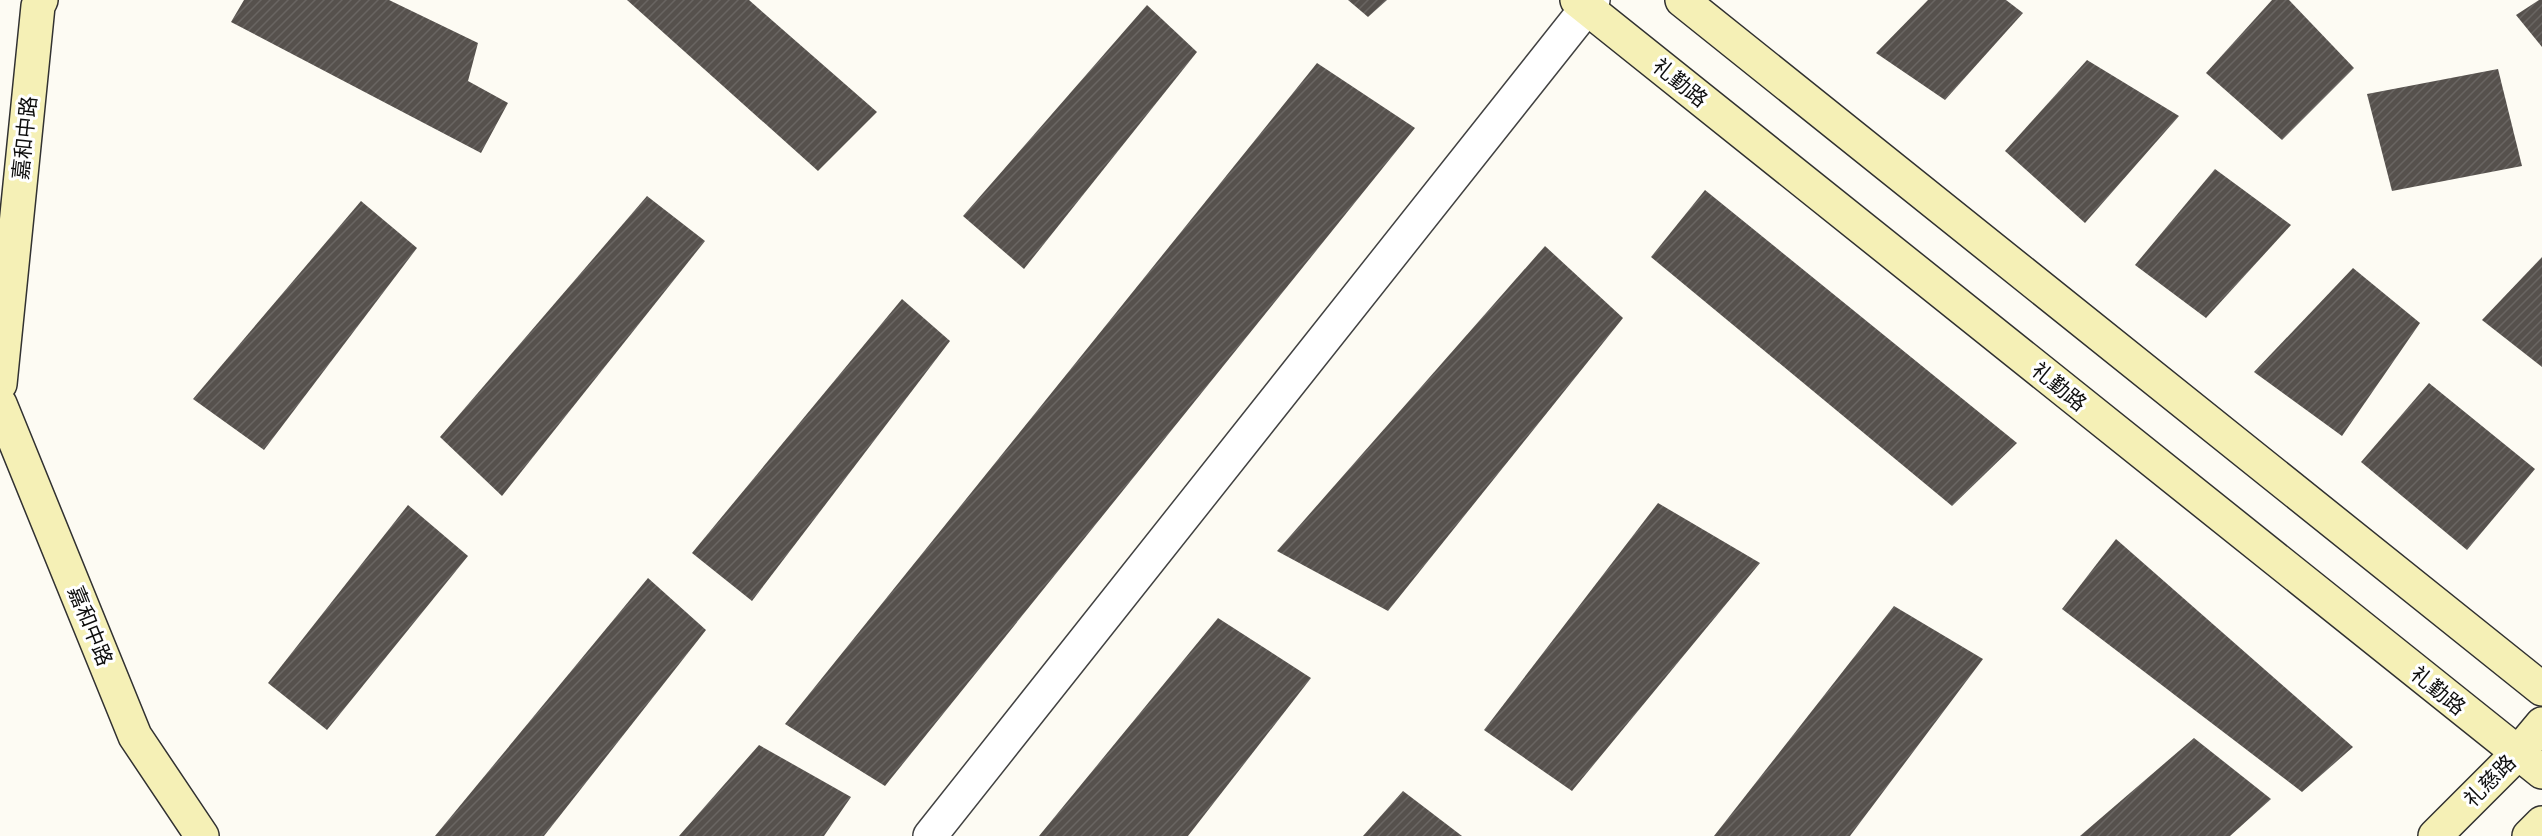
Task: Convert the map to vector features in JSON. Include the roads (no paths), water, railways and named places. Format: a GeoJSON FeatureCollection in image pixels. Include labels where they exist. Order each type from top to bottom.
{"type":"FeatureCollection","features":[{"type":"Feature","properties":{"kind":"main road","name":"嘉和中路"},"geometry":{"type":"LineString","coordinates":[[0,384],[38,6],[41,0]]}},
{"type":"Feature","properties":{"kind":"main road"},"geometry":{"type":"LineString","coordinates":[[1682,0],[2542,689]]}},
{"type":"Feature","properties":{"kind":"main road","name":"礼勤路"},"geometry":{"type":"LineString","coordinates":[[1585,3],[2530,763]]}},
{"type":"Feature","properties":{"kind":"main road","name":"嘉和中路"},"geometry":{"type":"LineString","coordinates":[[0,404],[135,736],[202,836]]}},
{"type":"Feature","properties":{"kind":"main road","name":"礼慈路"},"geometry":{"type":"LineString","coordinates":[[2435,836],[2530,763],[2542,724]]}},
{"type":"Feature","properties":{"kind":"main road"},"geometry":{"type":"LineString","coordinates":[[2529,836],[2542,823]]}},
{"type":"Feature","properties":{"kind":"street"},"geometry":{"type":"LineString","coordinates":[[930,836],[1585,3]]}}]}
